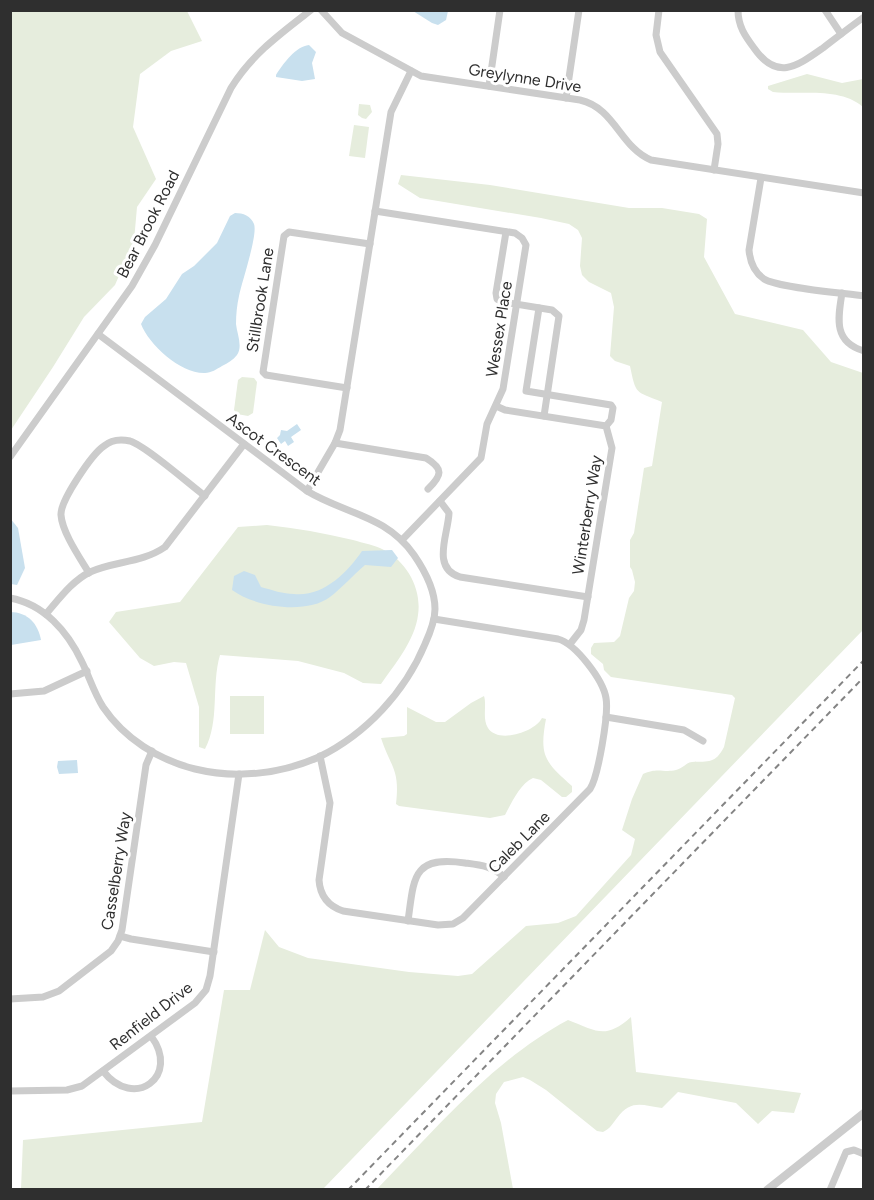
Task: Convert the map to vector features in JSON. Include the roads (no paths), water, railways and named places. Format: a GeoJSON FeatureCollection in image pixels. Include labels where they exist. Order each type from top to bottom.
{"type":"FeatureCollection","features":[{"type":"Feature","properties":{"kind":"street","name":"Bear Brook Road"},"geometry":{"type":"LineString","coordinates":[[10,458],[132,286],[155,245],[240,73],[259,51],[311,10]]}},
{"type":"Feature","properties":{"kind":"street","name":"Greylynne Drive"},"geometry":{"type":"LineString","coordinates":[[321,10],[340,32],[411,71],[427,77],[583,100],[599,108],[608,116],[631,146],[645,157],[657,161],[864,193]]}},
{"type":"Feature","properties":{"kind":"street"},"geometry":{"type":"LineString","coordinates":[[489,86],[500,10]]}},
{"type":"Feature","properties":{"kind":"street"},"geometry":{"type":"LineString","coordinates":[[566,98],[579,10]]}},
{"type":"Feature","properties":{"kind":"street"},"geometry":{"type":"LineString","coordinates":[[659,10],[656,35],[660,52],[717,134],[714,170]]}},
{"type":"Feature","properties":{"kind":"street"},"geometry":{"type":"LineString","coordinates":[[738,10],[743,33],[761,57],[777,67],[788,68],[798,65],[864,17]]}},
{"type":"Feature","properties":{"kind":"street"},"geometry":{"type":"LineString","coordinates":[[825,10],[841,34]]}},
{"type":"Feature","properties":{"kind":"street"},"geometry":{"type":"LineString","coordinates":[[307,491],[340,430],[391,112],[411,71]]}},
{"type":"Feature","properties":{"kind":"street"},"geometry":{"type":"LineString","coordinates":[[761,178],[749,250],[755,270],[763,278],[773,282],[864,296]]}},
{"type":"Feature","properties":{"kind":"street"},"geometry":{"type":"LineString","coordinates":[[375,211],[506,232],[496,295],[500,301],[554,311],[559,317],[544,417]]}},
{"type":"Feature","properties":{"kind":"street","name":"Stillbrook Lane"},"geometry":{"type":"LineString","coordinates":[[347,388],[263,373],[284,235],[286,232],[370,244]]}},
{"type":"Feature","properties":{"kind":"street","name":"Wessex Place"},"geometry":{"type":"LineString","coordinates":[[402,540],[480,460],[487,424],[504,386],[526,244],[520,235],[506,232]]}},
{"type":"Feature","properties":{"kind":"street"},"geometry":{"type":"LineString","coordinates":[[842,293],[838,318],[840,331],[849,344],[864,351]]}},
{"type":"Feature","properties":{"kind":"street"},"geometry":{"type":"LineString","coordinates":[[539,308],[526,390],[547,395]]}},
{"type":"Feature","properties":{"kind":"street","name":"Ascot Crescent"},"geometry":{"type":"LineString","coordinates":[[10,598],[32,604],[46,614],[70,641],[99,699],[110,715],[133,739],[171,761],[195,769],[218,773],[239,774],[280,770],[320,756],[359,731],[392,699],[416,664],[434,619],[435,603],[431,585],[415,555],[402,540],[373,519],[323,500],[307,491],[98,334]]}},
{"type":"Feature","properties":{"kind":"street","name":"Winterberry Way"},"geometry":{"type":"LineString","coordinates":[[547,395],[612,406],[611,419],[606,426],[612,448],[588,597],[583,625],[570,644]]}},
{"type":"Feature","properties":{"kind":"street"},"geometry":{"type":"LineString","coordinates":[[496,406],[544,417],[606,426]]}},
{"type":"Feature","properties":{"kind":"street"},"geometry":{"type":"LineString","coordinates":[[89,573],[64,527],[61,511],[65,498],[97,451],[103,446],[119,440],[135,443],[205,496]]}},
{"type":"Feature","properties":{"kind":"street"},"geometry":{"type":"LineString","coordinates":[[335,443],[426,458],[437,467],[440,473],[429,489]]}},
{"type":"Feature","properties":{"kind":"street"},"geometry":{"type":"LineString","coordinates":[[46,614],[75,582],[89,573],[146,557],[159,551],[174,536],[244,444]]}},
{"type":"Feature","properties":{"kind":"street"},"geometry":{"type":"LineString","coordinates":[[440,501],[449,514],[443,559],[452,574],[588,597]]}},
{"type":"Feature","properties":{"kind":"street"},"geometry":{"type":"LineString","coordinates":[[434,619],[558,639],[570,644]]}},
{"type":"Feature","properties":{"kind":"street","name":"Caleb Lane"},"geometry":{"type":"LineString","coordinates":[[320,756],[330,799],[319,880],[322,895],[331,905],[340,910],[443,926],[455,923],[463,918],[591,788],[596,777],[607,701],[603,687],[570,644]]}},
{"type":"Feature","properties":{"kind":"street"},"geometry":{"type":"LineString","coordinates":[[10,694],[44,691],[87,671]]}},
{"type":"Feature","properties":{"kind":"street"},"geometry":{"type":"LineString","coordinates":[[606,717],[685,730],[703,741]]}},
{"type":"Feature","properties":{"kind":"street","name":"Casselberry Way"},"geometry":{"type":"LineString","coordinates":[[10,999],[41,997],[57,992],[110,952],[120,936],[146,765],[152,752]]}},
{"type":"Feature","properties":{"kind":"street","name":"Renfield Drive"},"geometry":{"type":"LineString","coordinates":[[10,1091],[74,1089],[83,1086],[195,1003],[203,994],[209,982],[214,952],[239,774]]}},
{"type":"Feature","properties":{"kind":"street"},"geometry":{"type":"LineString","coordinates":[[408,921],[414,881],[421,870],[432,862],[446,860],[483,865],[493,868],[504,877]]}},
{"type":"Feature","properties":{"kind":"street"},"geometry":{"type":"LineString","coordinates":[[120,936],[214,952]]}},
{"type":"Feature","properties":{"kind":"street"},"geometry":{"type":"LineString","coordinates":[[103,1071],[113,1083],[123,1088],[138,1089],[151,1083],[158,1074],[161,1060],[159,1048],[151,1036]]}},
{"type":"Feature","properties":{"kind":"street"},"geometry":{"type":"LineString","coordinates":[[767,1190],[864,1113]]}},
{"type":"Feature","properties":{"kind":"street"},"geometry":{"type":"LineString","coordinates":[[830,1190],[846,1152],[854,1150],[864,1154]]}},
{"type":"Feature","properties":{"kind":"water"},"geometry":{"type":"Polygon","coordinates":[[[413,11],[448,11],[446,20],[438,25],[413,11]]]}},
{"type":"Feature","properties":{"kind":"water"},"geometry":{"type":"Polygon","coordinates":[[[309,45],[316,52],[312,63],[315,79],[302,81],[276,77],[290,56],[309,45]]]}},
{"type":"Feature","properties":{"kind":"water"},"geometry":{"type":"Polygon","coordinates":[[[235,213],[249,217],[253,221],[255,230],[237,306],[239,351],[232,360],[214,371],[196,372],[186,369],[167,357],[151,341],[141,324],[145,317],[166,299],[182,274],[194,266],[217,243],[230,216],[235,213]]]}},
{"type":"Feature","properties":{"kind":"water"},"geometry":{"type":"Polygon","coordinates":[[[297,424],[301,430],[291,437],[294,442],[288,446],[285,441],[281,444],[277,438],[281,430],[287,431],[297,424]]]}},
{"type":"Feature","properties":{"kind":"water"},"geometry":{"type":"Polygon","coordinates":[[[10,518],[18,528],[25,568],[17,585],[11,584],[10,518]]]}},
{"type":"Feature","properties":{"kind":"water"},"geometry":{"type":"Polygon","coordinates":[[[392,550],[398,558],[391,567],[365,565],[330,597],[308,606],[281,607],[254,601],[232,590],[234,576],[244,571],[255,575],[261,587],[290,594],[315,592],[342,575],[362,551],[392,550]]]}},
{"type":"Feature","properties":{"kind":"water"},"geometry":{"type":"Polygon","coordinates":[[[10,612],[22,614],[31,620],[41,640],[11,645],[10,612]]]}},
{"type":"Feature","properties":{"kind":"water"},"geometry":{"type":"Polygon","coordinates":[[[77,760],[78,773],[59,774],[58,761],[77,760]]]}},
{"type":"Feature","properties":{"kind":"railway"},"geometry":{"type":"LineString","coordinates":[[348,1190],[864,660]]}},
{"type":"Feature","properties":{"kind":"railway"},"geometry":{"type":"LineString","coordinates":[[365,1190],[864,677]]}}]}
